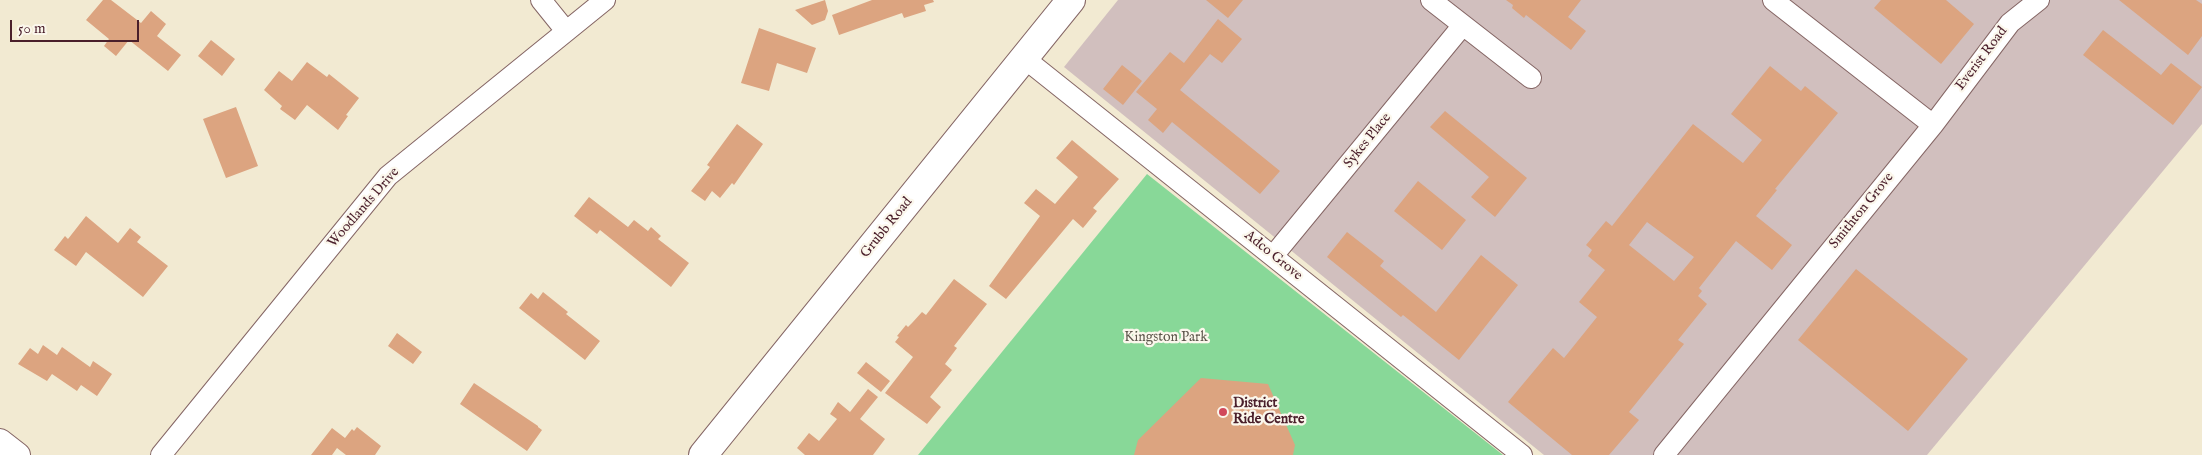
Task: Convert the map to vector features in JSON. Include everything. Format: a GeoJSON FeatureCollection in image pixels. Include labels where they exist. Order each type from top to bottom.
{"type":"FeatureCollection","features":[{"type":"Feature","properties":{"kind":"main road","name":"Grubb Road"},"geometry":{"type":"LineString","coordinates":[[703,455],[1071,0]]}},
{"type":"Feature","properties":{"kind":"street"},"geometry":{"type":"LineString","coordinates":[[540,0],[566,31]]}},
{"type":"Feature","properties":{"kind":"street","name":"Woodlands Drive"},"geometry":{"type":"LineString","coordinates":[[161,455],[388,176],[605,0]]}},
{"type":"Feature","properties":{"kind":"street"},"geometry":{"type":"LineString","coordinates":[[1431,0],[1531,78]]}},
{"type":"Feature","properties":{"kind":"street"},"geometry":{"type":"LineString","coordinates":[[1773,0],[1932,125]]}},
{"type":"Feature","properties":{"kind":"street","name":"Everist Road"},"geometry":{"type":"LineString","coordinates":[[1932,125],[2010,23],[2039,0]]}},
{"type":"Feature","properties":{"kind":"street","name":"Sykes Place"},"geometry":{"type":"LineString","coordinates":[[1273,256],[1463,25]]}},
{"type":"Feature","properties":{"kind":"street","name":"Adco Grove"},"geometry":{"type":"LineString","coordinates":[[1024,58],[1522,455]]}},
{"type":"Feature","properties":{"kind":"street","name":"Smithton Grove"},"geometry":{"type":"LineString","coordinates":[[1664,455],[1932,125]]}},
{"type":"Feature","properties":{"kind":"street"},"geometry":{"type":"LineString","coordinates":[[0,441],[18,455]]}},
{"type":"Feature","properties":{"kind":"shaded area"},"geometry":{"type":"Polygon","coordinates":[[[1118,0],[2202,0],[2202,124],[1927,455],[1544,455],[1064,67],[1118,0]]]}},
{"type":"Feature","properties":{"kind":"green space","name":"Kingston Park"},"geometry":{"type":"Polygon","coordinates":[[[1147,174],[1503,455],[918,455],[1147,174]]]}},
{"type":"Feature","properties":{"kind":"building"},"geometry":{"type":"Polygon","coordinates":[[[103,0],[111,0],[141,23],[151,11],[166,24],[157,36],[181,55],[168,71],[129,40],[116,56],[104,46],[109,39],[86,20],[103,0]]]}},
{"type":"Feature","properties":{"kind":"building"},"geometry":{"type":"Polygon","coordinates":[[[825,0],[828,11],[825,20],[812,25],[795,10],[825,0]]]}},
{"type":"Feature","properties":{"kind":"building"},"geometry":{"type":"Polygon","coordinates":[[[872,0],[933,0],[934,2],[924,5],[926,11],[904,18],[902,13],[839,35],[832,15],[872,0]]]}},
{"type":"Feature","properties":{"kind":"building"},"geometry":{"type":"Polygon","coordinates":[[[1206,0],[1243,0],[1228,18],[1206,0]]]}},
{"type":"Feature","properties":{"kind":"building"},"geometry":{"type":"Polygon","coordinates":[[[1506,0],[1581,0],[1568,17],[1586,31],[1571,50],[1526,15],[1524,18],[1506,0]]]}},
{"type":"Feature","properties":{"kind":"building"},"geometry":{"type":"Polygon","coordinates":[[[1881,0],[1946,0],[1974,24],[1941,64],[1874,8],[1881,0]]]}},
{"type":"Feature","properties":{"kind":"building"},"geometry":{"type":"Polygon","coordinates":[[[2119,0],[2196,0],[2202,4],[2202,36],[2188,55],[2119,0]]]}},
{"type":"Feature","properties":{"kind":"building"},"geometry":{"type":"Polygon","coordinates":[[[1218,19],[1242,39],[1222,63],[1210,54],[1180,90],[1280,171],[1260,194],[1172,122],[1163,133],[1148,120],[1157,109],[1136,92],[1170,52],[1184,63],[1218,19]]]}},
{"type":"Feature","properties":{"kind":"building"},"geometry":{"type":"Polygon","coordinates":[[[759,28],[816,48],[807,73],[777,63],[769,91],[741,83],[759,28]]]}},
{"type":"Feature","properties":{"kind":"building"},"geometry":{"type":"Polygon","coordinates":[[[2103,30],[2161,75],[2171,63],[2202,87],[2173,125],[2083,55],[2103,30]]]}},
{"type":"Feature","properties":{"kind":"building"},"geometry":{"type":"Polygon","coordinates":[[[211,40],[235,59],[222,76],[198,56],[211,40]]]}},
{"type":"Feature","properties":{"kind":"building"},"geometry":{"type":"Polygon","coordinates":[[[307,62],[327,77],[329,74],[359,98],[346,115],[348,116],[338,130],[307,105],[295,120],[280,109],[282,106],[264,90],[279,71],[292,81],[307,62]]]}},
{"type":"Feature","properties":{"kind":"building"},"geometry":{"type":"Polygon","coordinates":[[[1122,65],[1142,81],[1123,105],[1103,89],[1122,65]]]}},
{"type":"Feature","properties":{"kind":"building"},"geometry":{"type":"Polygon","coordinates":[[[1770,66],[1801,91],[1805,86],[1838,113],[1775,189],[1777,190],[1756,216],[1792,245],[1772,270],[1736,241],[1699,288],[1702,291],[1698,296],[1707,304],[1678,340],[1684,344],[1629,412],[1639,420],[1609,455],[1572,455],[1508,402],[1553,348],[1564,358],[1597,317],[1579,302],[1605,270],[1588,256],[1592,250],[1586,245],[1606,221],[1612,226],[1693,124],[1743,163],[1762,140],[1731,114],[1770,66]],[[1647,222],[1629,245],[1674,281],[1694,257],[1647,222]]]}},
{"type":"Feature","properties":{"kind":"building"},"geometry":{"type":"Polygon","coordinates":[[[236,107],[258,166],[226,178],[203,119],[236,107]]]}},
{"type":"Feature","properties":{"kind":"building"},"geometry":{"type":"Polygon","coordinates":[[[1445,111],[1527,178],[1495,217],[1471,197],[1489,177],[1430,127],[1445,111]]]}},
{"type":"Feature","properties":{"kind":"building"},"geometry":{"type":"Polygon","coordinates":[[[737,124],[763,144],[734,185],[732,183],[720,198],[712,191],[705,201],[691,191],[710,167],[707,165],[737,124]]]}},
{"type":"Feature","properties":{"kind":"building"},"geometry":{"type":"Polygon","coordinates":[[[1072,140],[1119,179],[1093,208],[1097,211],[1083,228],[1073,219],[1006,299],[989,286],[1040,216],[1024,203],[1036,189],[1055,204],[1078,177],[1056,158],[1072,140]]]}},
{"type":"Feature","properties":{"kind":"building"},"geometry":{"type":"Polygon","coordinates":[[[1418,181],[1466,220],[1442,250],[1394,211],[1418,181]]]}},
{"type":"Feature","properties":{"kind":"building"},"geometry":{"type":"Polygon","coordinates":[[[589,197],[628,227],[634,220],[648,231],[651,227],[661,236],[658,239],[689,263],[671,287],[600,230],[597,234],[574,216],[589,197]]]}},
{"type":"Feature","properties":{"kind":"building"},"geometry":{"type":"Polygon","coordinates":[[[86,216],[118,243],[130,228],[141,237],[137,242],[168,266],[143,297],[86,252],[76,266],[54,250],[65,236],[68,239],[86,216]]]}},
{"type":"Feature","properties":{"kind":"building"},"geometry":{"type":"Polygon","coordinates":[[[1347,232],[1384,261],[1380,266],[1436,312],[1481,255],[1518,285],[1459,360],[1403,315],[1401,317],[1327,257],[1347,232]]]}},
{"type":"Feature","properties":{"kind":"building"},"geometry":{"type":"Polygon","coordinates":[[[1856,269],[1968,359],[1908,431],[1798,340],[1856,269]]]}},
{"type":"Feature","properties":{"kind":"building"},"geometry":{"type":"Polygon","coordinates":[[[954,279],[987,304],[954,346],[957,348],[945,364],[952,370],[930,397],[941,407],[927,424],[885,393],[913,357],[895,342],[899,337],[897,336],[906,325],[908,327],[922,312],[926,315],[954,279]]]}},
{"type":"Feature","properties":{"kind":"building"},"geometry":{"type":"Polygon","coordinates":[[[543,292],[568,312],[566,314],[600,341],[585,360],[519,308],[531,293],[538,299],[543,292]]]}},
{"type":"Feature","properties":{"kind":"building"},"geometry":{"type":"Polygon","coordinates":[[[397,333],[422,352],[413,364],[388,346],[397,333]]]}},
{"type":"Feature","properties":{"kind":"building"},"geometry":{"type":"Polygon","coordinates":[[[43,345],[57,355],[62,347],[90,367],[93,361],[112,374],[97,396],[81,385],[77,391],[52,374],[47,381],[18,364],[30,348],[38,354],[43,345]]]}},
{"type":"Feature","properties":{"kind":"building"},"geometry":{"type":"Polygon","coordinates":[[[866,362],[890,381],[881,392],[857,373],[866,362]]]}},
{"type":"Feature","properties":{"kind":"building","name":"District Ride Centre"},"geometry":{"type":"Polygon","coordinates":[[[1201,378],[1268,384],[1295,445],[1293,455],[1134,455],[1138,440],[1201,378]]]}},
{"type":"Feature","properties":{"kind":"building"},"geometry":{"type":"Polygon","coordinates":[[[474,383],[542,430],[527,451],[460,404],[474,383]]]}},
{"type":"Feature","properties":{"kind":"building"},"geometry":{"type":"Polygon","coordinates":[[[868,389],[878,397],[860,419],[885,439],[873,455],[805,455],[797,448],[809,433],[819,441],[837,419],[830,414],[838,402],[850,412],[868,389]]]}},
{"type":"Feature","properties":{"kind":"building"},"geometry":{"type":"Polygon","coordinates":[[[357,427],[381,446],[375,455],[346,455],[337,448],[332,455],[311,455],[332,428],[345,438],[352,429],[354,431],[357,427]]]}},
{"type":"Feature","properties":{"kind":"place","name":"District Ride Centre"},"geometry":{"type":"Point","coordinates":[1223,412]}}]}
